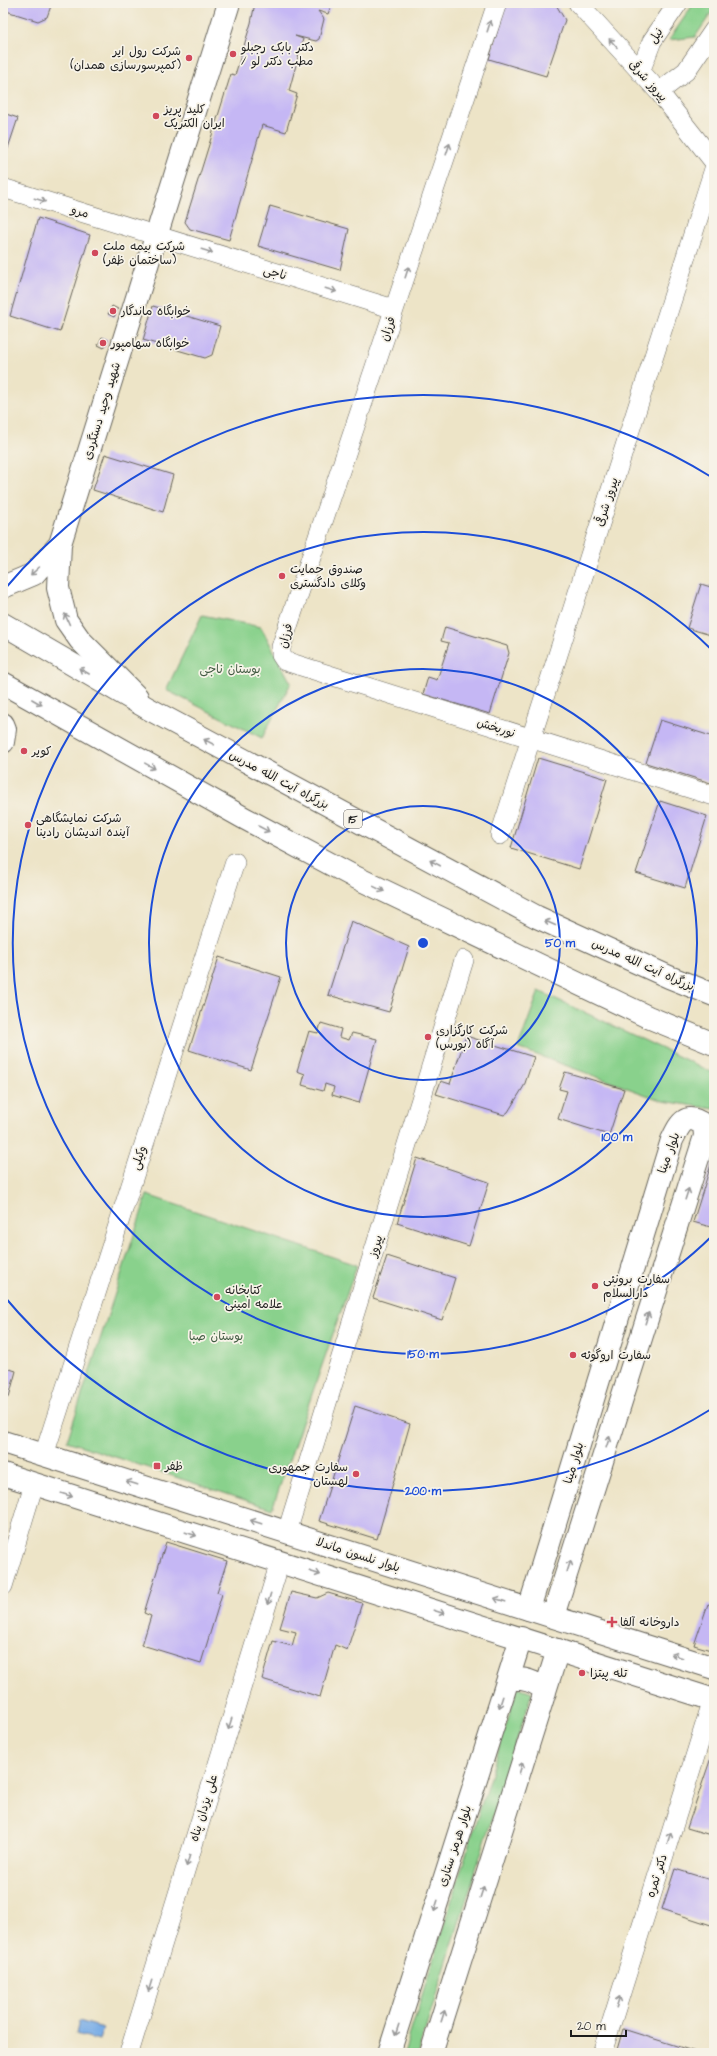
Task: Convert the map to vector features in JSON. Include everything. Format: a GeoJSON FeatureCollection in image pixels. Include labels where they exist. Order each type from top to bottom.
{"type":"FeatureCollection","features":[{"type":"Feature","properties":{"kind":"main road","name":"شهید وحید دستگردی"},"geometry":{"type":"LineString","coordinates":[[149,709],[80,640],[66,620],[58,588],[60,544],[229,3]]}},
{"type":"Feature","properties":{"kind":"main road","name":"شهید وحید دستگردی"},"geometry":{"type":"LineString","coordinates":[[3,587],[34,574],[60,544]]}},
{"type":"Feature","properties":{"kind":"main road","name":"بزرگراه آیت الله مدرس"},"geometry":{"type":"LineString","coordinates":[[3,624],[149,709],[537,917],[668,977],[714,995]]}},
{"type":"Feature","properties":{"kind":"main road"},"geometry":{"type":"LineString","coordinates":[[3,682],[244,818],[353,876],[648,1017],[714,1044]]}},
{"type":"Feature","properties":{"kind":"main road"},"geometry":{"type":"LineString","coordinates":[[3,724],[5,729],[3,742]]}},
{"type":"Feature","properties":{"kind":"main road","name":"بلوار مینا"},"geometry":{"type":"LineString","coordinates":[[529,1609],[672,1140],[681,1122],[689,1119],[697,1120],[704,1125],[705,1136],[553,1616]]}},
{"type":"Feature","properties":{"kind":"main road","name":"بلوار نلسون ماندلا"},"geometry":{"type":"LineString","coordinates":[[3,1442],[714,1668]]}},
{"type":"Feature","properties":{"kind":"main road"},"geometry":{"type":"LineString","coordinates":[[3,1474],[713,1699]]}},
{"type":"Feature","properties":{"kind":"main road"},"geometry":{"type":"LineString","coordinates":[[389,1596],[397,1567]]}},
{"type":"Feature","properties":{"kind":"main road"},"geometry":{"type":"LineString","coordinates":[[538,1582],[552,1590],[561,1590]]}},
{"type":"Feature","properties":{"kind":"main road","name":"بلوار هرمز ستاری"},"geometry":{"type":"LineString","coordinates":[[389,2053],[521,1638]]}},
{"type":"Feature","properties":{"kind":"main road"},"geometry":{"type":"LineString","coordinates":[[431,2053],[558,1650]]}},
{"type":"Feature","properties":{"kind":"main road"},"geometry":{"type":"LineString","coordinates":[[508,1679],[520,1678],[532,1681],[541,1687],[545,1692]]}},
{"type":"Feature","properties":{"kind":"street","name":"فرزان"},"geometry":{"type":"LineString","coordinates":[[281,655],[281,647],[497,3]]}},
{"type":"Feature","properties":{"kind":"street","name":"پیروز شرقی"},"geometry":{"type":"LineString","coordinates":[[578,3],[659,92],[714,162]]}},
{"type":"Feature","properties":{"kind":"street","name":"نیل"},"geometry":{"type":"LineString","coordinates":[[640,72],[652,41],[678,3]]}},
{"type":"Feature","properties":{"kind":"street"},"geometry":{"type":"LineString","coordinates":[[659,92],[686,71],[714,30]]}},
{"type":"Feature","properties":{"kind":"street","name":"پیروز شرقی"},"geometry":{"type":"LineString","coordinates":[[500,835],[714,169]]}},
{"type":"Feature","properties":{"kind":"street","name":"مرو"},"geometry":{"type":"LineString","coordinates":[[3,188],[156,236]]}},
{"type":"Feature","properties":{"kind":"street","name":"ناجی"},"geometry":{"type":"LineString","coordinates":[[156,236],[394,310]]}},
{"type":"Feature","properties":{"kind":"street","name":"نوربخش"},"geometry":{"type":"LineString","coordinates":[[281,655],[285,661],[714,796]]}},
{"type":"Feature","properties":{"kind":"street","name":"وكيلی"},"geometry":{"type":"LineString","coordinates":[[44,1455],[235,862]]}},
{"type":"Feature","properties":{"kind":"street","name":"پیروز"},"geometry":{"type":"LineString","coordinates":[[287,1532],[464,960]]}},
{"type":"Feature","properties":{"kind":"street"},"geometry":{"type":"LineString","coordinates":[[3,1586],[34,1484]]}},
{"type":"Feature","properties":{"kind":"street","name":"علی یزدان پناه"},"geometry":{"type":"LineString","coordinates":[[129,2053],[280,1562]]}},
{"type":"Feature","properties":{"kind":"street","name":"دکتر ثمره"},"geometry":{"type":"LineString","coordinates":[[602,2053],[713,1699]]}},
{"type":"Feature","properties":{"kind":"green space"},"geometry":{"type":"Polygon","coordinates":[[[694,3],[714,3],[714,9],[695,37],[669,40],[694,3]]]}},
{"type":"Feature","properties":{"kind":"green space","name":"بوستان ناجی"},"geometry":{"type":"Polygon","coordinates":[[[202,615],[261,627],[291,683],[262,738],[166,690],[202,615]]]}},
{"type":"Feature","properties":{"kind":"green space"},"geometry":{"type":"Polygon","coordinates":[[[539,991],[714,1073],[714,1109],[663,1101],[518,1048],[539,991]]]}},
{"type":"Feature","properties":{"kind":"green space","name":"بوستان صبا"},"geometry":{"type":"Polygon","coordinates":[[[147,1195],[357,1265],[272,1509],[67,1441],[147,1195]]]}},
{"type":"Feature","properties":{"kind":"green space"},"geometry":{"type":"Polygon","coordinates":[[[518,1687],[532,1692],[418,2053],[404,2053],[518,1687]]]}},
{"type":"Feature","properties":{"kind":"water"},"geometry":{"type":"Polygon","coordinates":[[[79,2021],[103,2028],[99,2040],[76,2034],[79,2021]]]}},
{"type":"Feature","properties":{"kind":"building"},"geometry":{"type":"Polygon","coordinates":[[[3,3],[52,3],[47,17],[38,21],[3,10],[3,3]]]}},
{"type":"Feature","properties":{"kind":"building"},"geometry":{"type":"Polygon","coordinates":[[[255,3],[332,3],[328,14],[318,11],[324,19],[319,39],[316,41],[295,36],[303,39],[289,91],[297,94],[286,132],[262,125],[229,240],[190,229],[185,222],[231,74],[235,75],[251,23],[255,3]]]}},
{"type":"Feature","properties":{"kind":"building"},"geometry":{"type":"Polygon","coordinates":[[[506,3],[555,3],[565,20],[546,76],[489,59],[506,3]]]}},
{"type":"Feature","properties":{"kind":"building"},"geometry":{"type":"Polygon","coordinates":[[[3,113],[18,118],[3,163],[3,113]]]}},
{"type":"Feature","properties":{"kind":"building"},"geometry":{"type":"Polygon","coordinates":[[[270,206],[349,229],[340,270],[258,246],[270,206]]]}},
{"type":"Feature","properties":{"kind":"building"},"geometry":{"type":"Polygon","coordinates":[[[38,218],[90,235],[60,332],[10,316],[38,218]]]}},
{"type":"Feature","properties":{"kind":"building","name":"خوابگاه ماندگار"},"geometry":{"type":"Polygon","coordinates":[[[112,306],[118,309],[114,317],[108,314],[112,306]]]}},
{"type":"Feature","properties":{"kind":"building"},"geometry":{"type":"Polygon","coordinates":[[[153,306],[220,326],[212,355],[205,358],[143,340],[153,306]]]}},
{"type":"Feature","properties":{"kind":"building","name":"خوابگاه سهامپور"},"geometry":{"type":"Polygon","coordinates":[[[102,337],[108,340],[104,348],[98,345],[102,337]]]}},
{"type":"Feature","properties":{"kind":"building"},"geometry":{"type":"Polygon","coordinates":[[[105,454],[173,475],[163,512],[93,490],[105,454]]]}},
{"type":"Feature","properties":{"kind":"building"},"geometry":{"type":"Polygon","coordinates":[[[701,584],[714,588],[714,636],[687,628],[701,584]]]}},
{"type":"Feature","properties":{"kind":"building"},"geometry":{"type":"Polygon","coordinates":[[[445,627],[507,646],[509,653],[490,714],[423,694],[428,677],[437,680],[449,643],[441,641],[445,627]]]}},
{"type":"Feature","properties":{"kind":"building"},"geometry":{"type":"Polygon","coordinates":[[[660,720],[714,737],[714,784],[646,763],[660,720]]]}},
{"type":"Feature","properties":{"kind":"building"},"geometry":{"type":"Polygon","coordinates":[[[538,758],[607,779],[579,869],[511,848],[538,758]]]}},
{"type":"Feature","properties":{"kind":"building"},"geometry":{"type":"Polygon","coordinates":[[[660,801],[707,816],[685,888],[636,873],[660,801]]]}},
{"type":"Feature","properties":{"kind":"building"},"geometry":{"type":"Polygon","coordinates":[[[351,921],[409,947],[389,1012],[328,995],[351,921]]]}},
{"type":"Feature","properties":{"kind":"building"},"geometry":{"type":"Polygon","coordinates":[[[219,957],[281,977],[251,1070],[189,1050],[219,957]]]}},
{"type":"Feature","properties":{"kind":"building"},"geometry":{"type":"Polygon","coordinates":[[[321,1023],[341,1029],[339,1037],[349,1040],[352,1033],[377,1039],[359,1103],[332,1095],[334,1087],[325,1084],[323,1091],[302,1085],[305,1074],[297,1071],[309,1031],[318,1033],[321,1023]]]}},
{"type":"Feature","properties":{"kind":"building"},"geometry":{"type":"Polygon","coordinates":[[[466,1036],[534,1057],[524,1086],[508,1112],[504,1115],[436,1094],[441,1081],[450,1084],[466,1036]]]}},
{"type":"Feature","properties":{"kind":"building"},"geometry":{"type":"Polygon","coordinates":[[[565,1072],[624,1089],[609,1135],[558,1119],[567,1091],[559,1089],[565,1072]]]}},
{"type":"Feature","properties":{"kind":"building"},"geometry":{"type":"Polygon","coordinates":[[[714,1155],[714,1228],[693,1222],[714,1155]]]}},
{"type":"Feature","properties":{"kind":"building"},"geometry":{"type":"Polygon","coordinates":[[[417,1158],[489,1182],[469,1246],[397,1223],[417,1158]]]}},
{"type":"Feature","properties":{"kind":"building"},"geometry":{"type":"Polygon","coordinates":[[[387,1256],[455,1278],[442,1320],[373,1298],[387,1256]]]}},
{"type":"Feature","properties":{"kind":"building"},"geometry":{"type":"Polygon","coordinates":[[[3,1367],[16,1371],[9,1397],[3,1395],[3,1367]]]}},
{"type":"Feature","properties":{"kind":"building"},"geometry":{"type":"Polygon","coordinates":[[[355,1406],[410,1424],[377,1539],[319,1521],[355,1406]]]}},
{"type":"Feature","properties":{"kind":"building"},"geometry":{"type":"Polygon","coordinates":[[[166,1542],[227,1561],[217,1592],[222,1594],[201,1663],[142,1645],[151,1616],[144,1613],[166,1542]]]}},
{"type":"Feature","properties":{"kind":"building"},"geometry":{"type":"Polygon","coordinates":[[[291,1592],[317,1598],[328,1593],[362,1603],[347,1650],[335,1645],[320,1697],[262,1679],[273,1641],[292,1646],[296,1632],[280,1628],[291,1592]]]}},
{"type":"Feature","properties":{"kind":"building"},"geometry":{"type":"Polygon","coordinates":[[[708,1604],[714,1606],[714,1651],[694,1645],[708,1604]]]}},
{"type":"Feature","properties":{"kind":"building"},"geometry":{"type":"Polygon","coordinates":[[[714,1749],[714,1836],[687,1828],[714,1749]]]}},
{"type":"Feature","properties":{"kind":"building"},"geometry":{"type":"Polygon","coordinates":[[[675,1869],[714,1881],[714,1926],[662,1909],[675,1869]]]}},
{"type":"Feature","properties":{"kind":"building"},"geometry":{"type":"Polygon","coordinates":[[[623,2029],[699,2053],[616,2053],[623,2029]]]}},
{"type":"Feature","properties":{"kind":"place","name":"دکتر بابک رجبلو / مطب دکتر لو"},"geometry":{"type":"Point","coordinates":[233,54]}},
{"type":"Feature","properties":{"kind":"place","name":"شرکت رول ایر (کمپرسورسازی همدان)"},"geometry":{"type":"Point","coordinates":[189,58]}},
{"type":"Feature","properties":{"kind":"place","name":"کلید پریز ایران الکتریک"},"geometry":{"type":"Point","coordinates":[156,116]}},
{"type":"Feature","properties":{"kind":"place","name":"شرکت بیمه ملت (ساختمان ظفر)"},"geometry":{"type":"Point","coordinates":[95,253]}},
{"type":"Feature","properties":{"kind":"place","name":"خوابگاه ماندگار"},"geometry":{"type":"Point","coordinates":[113,311]}},
{"type":"Feature","properties":{"kind":"place","name":"خوابگاه سهامپور"},"geometry":{"type":"Point","coordinates":[103,343]}},
{"type":"Feature","properties":{"kind":"place","name":"صندوق حمایت وکلای دادگستری"},"geometry":{"type":"Point","coordinates":[282,576]}},
{"type":"Feature","properties":{"kind":"place","name":"کویر"},"geometry":{"type":"Point","coordinates":[24,751]}},
{"type":"Feature","properties":{"kind":"place","name":"شرکت نمایشگاهی آینده اندیشان رادینا"},"geometry":{"type":"Point","coordinates":[28,825]}},
{"type":"Feature","properties":{"kind":"place","name":"شرکت کارگزاری آگاه (بورس)"},"geometry":{"type":"Point","coordinates":[428,1037]}},
{"type":"Feature","properties":{"kind":"place","name":"سفارت برونئی دارالسلام"},"geometry":{"type":"Point","coordinates":[595,1286]}},
{"type":"Feature","properties":{"kind":"place","name":"کتابخانه علامه امینی"},"geometry":{"type":"Point","coordinates":[217,1297]}},
{"type":"Feature","properties":{"kind":"place","name":"سفارت اروگوئه"},"geometry":{"type":"Point","coordinates":[573,1355]}},
{"type":"Feature","properties":{"kind":"place","name":"ظفر"},"geometry":{"type":"Point","coordinates":[157,1466]}},
{"type":"Feature","properties":{"kind":"place","name":"سفارت جمهوری لهستان"},"geometry":{"type":"Point","coordinates":[356,1474]}},
{"type":"Feature","properties":{"kind":"place","name":"داروخانه آلفا"},"geometry":{"type":"Point","coordinates":[612,1622]}},
{"type":"Feature","properties":{"kind":"place","name":"تله پیتزا"},"geometry":{"type":"Point","coordinates":[582,1673]}}]}
